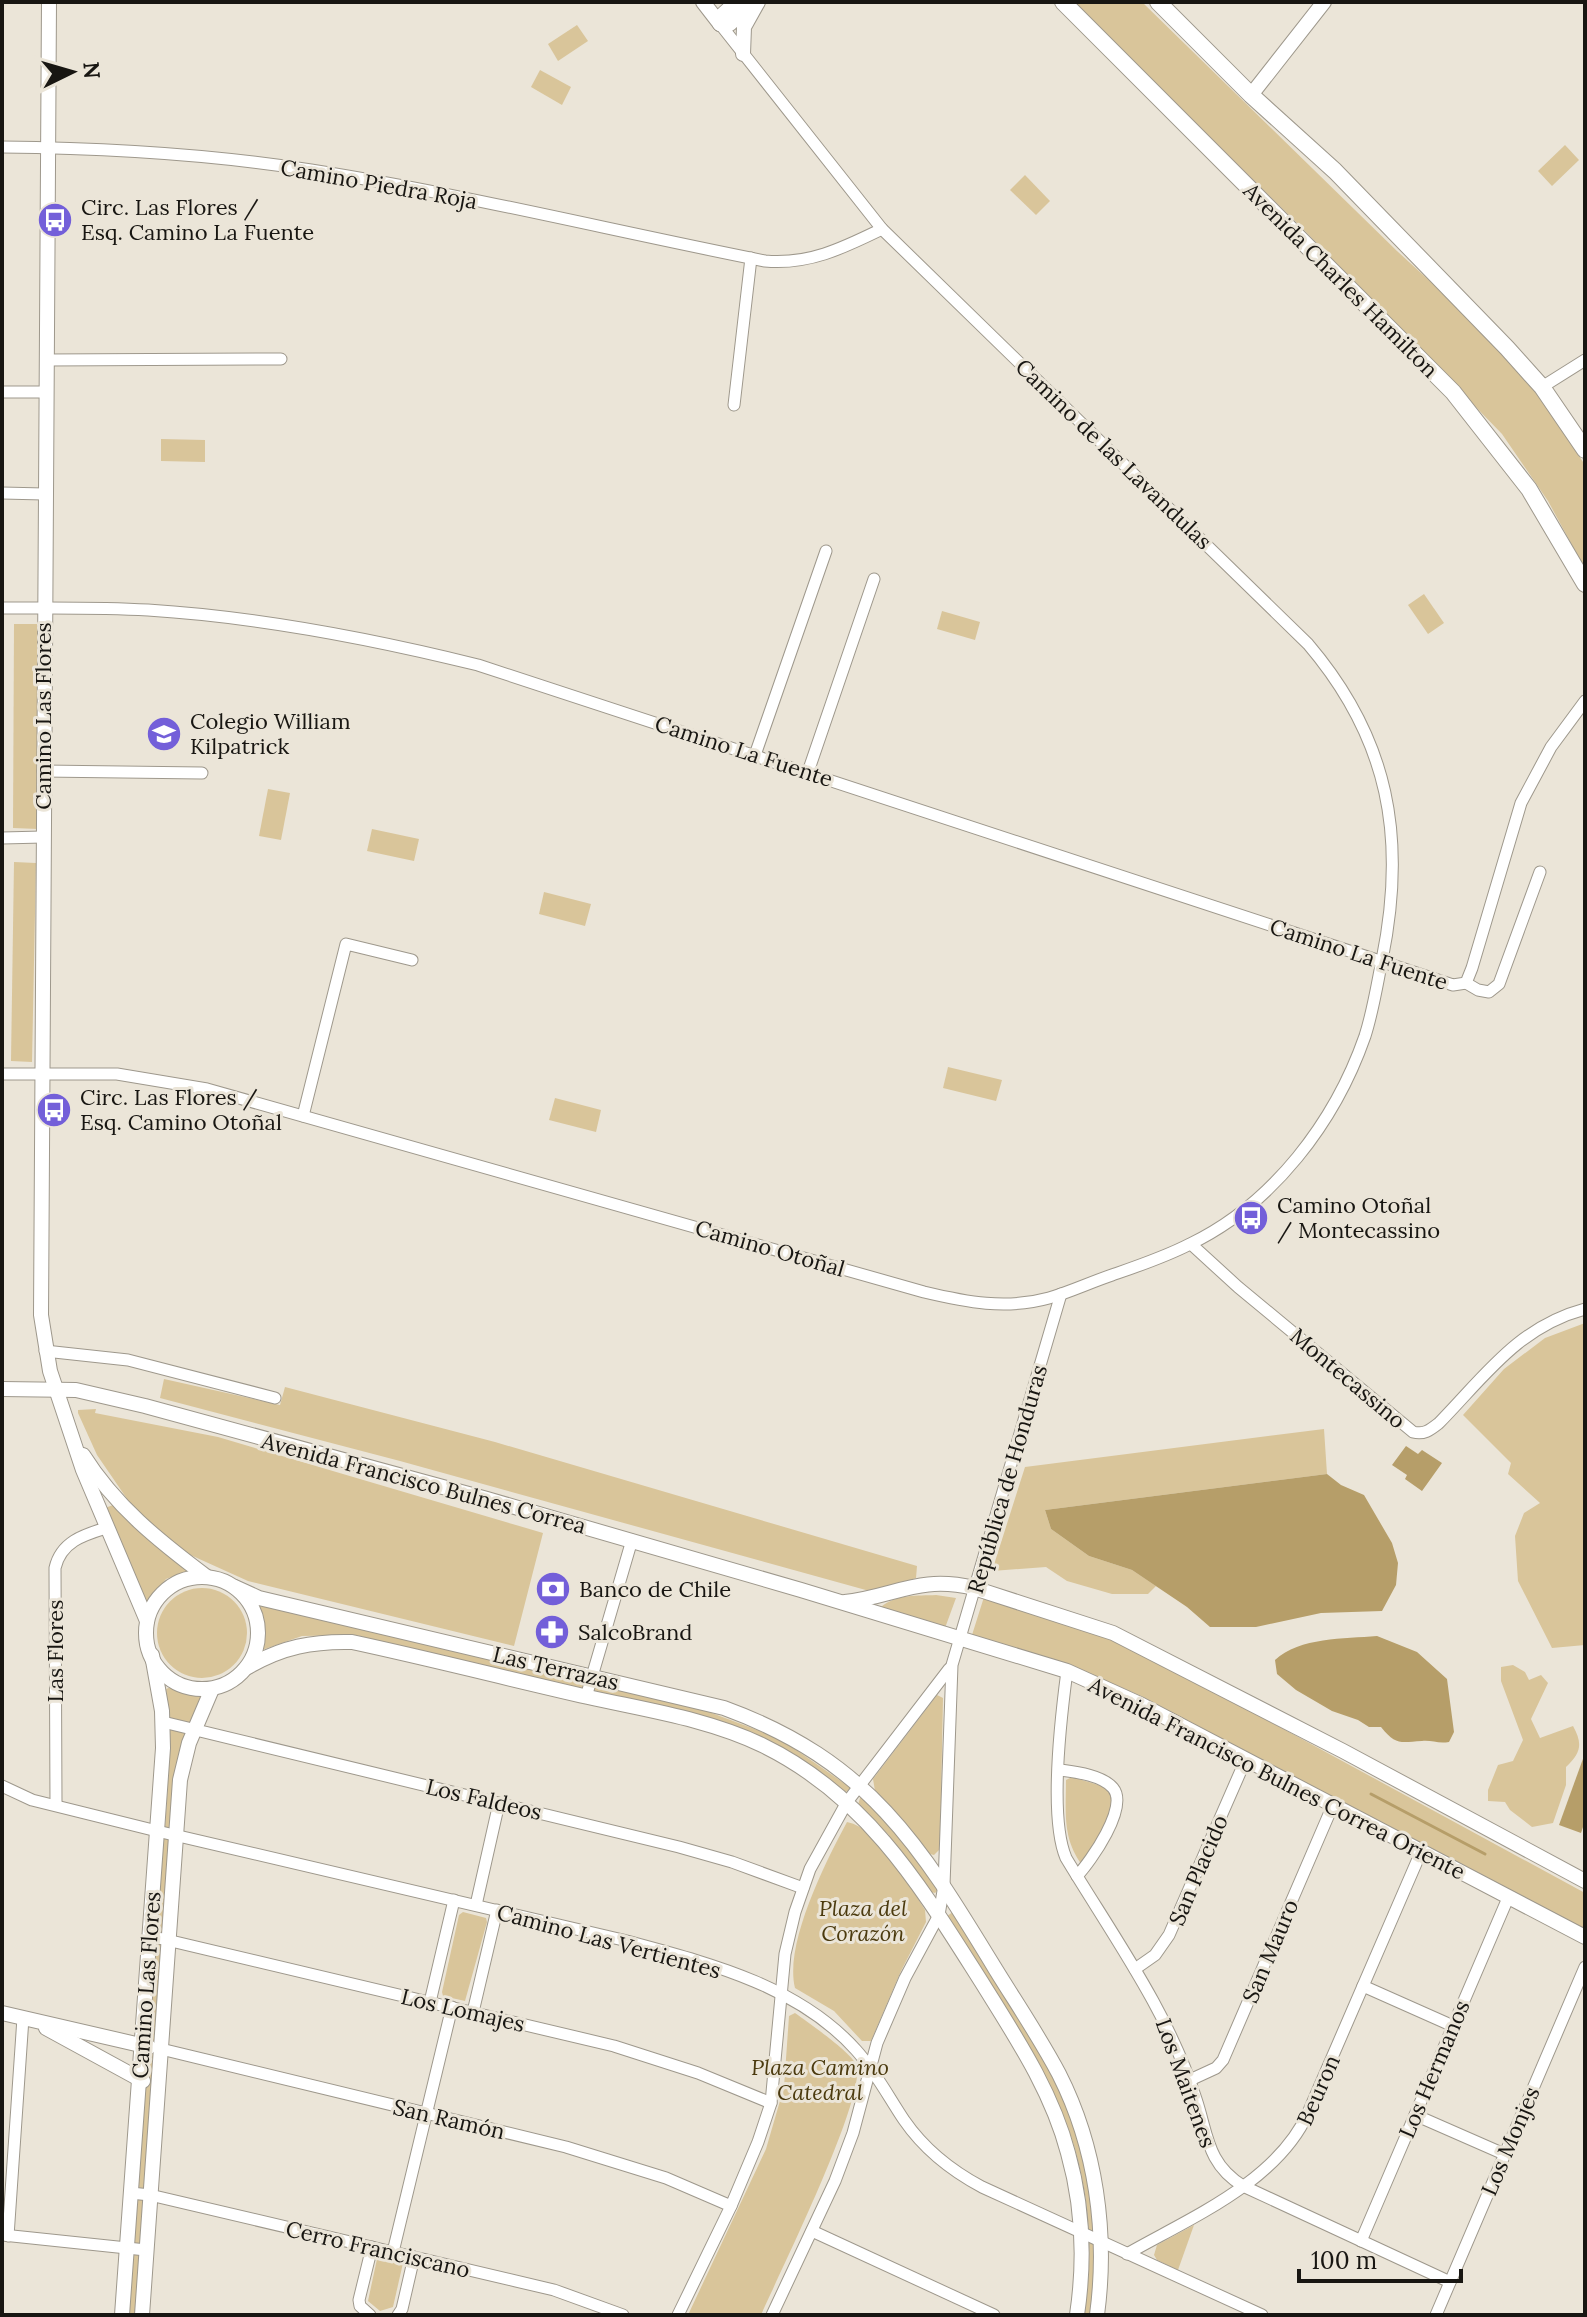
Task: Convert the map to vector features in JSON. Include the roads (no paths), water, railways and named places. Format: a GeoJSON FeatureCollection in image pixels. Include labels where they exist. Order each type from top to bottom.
{"type":"FeatureCollection","features":[{"type":"Feature","properties":{"kind":"main road","name":"Avenida Charles Hamilton"},"geometry":{"type":"LineString","coordinates":[[1063,2],[1453,392],[1529,489],[1585,584]]}},
{"type":"Feature","properties":{"kind":"main road"},"geometry":{"type":"LineString","coordinates":[[1158,2],[1251,95],[1335,171],[1542,387],[1585,450]]}},
{"type":"Feature","properties":{"kind":"street","name":"Camino Las Flores"},"geometry":{"type":"LineString","coordinates":[[49,2],[41,1315],[45,1351],[67,1426],[106,1528],[147,1621]]}},
{"type":"Feature","properties":{"kind":"street","name":"Camino de las Lavandulas"},"geometry":{"type":"LineString","coordinates":[[703,2],[882,229],[1243,579],[1308,644],[1334,678],[1374,754],[1390,821],[1393,891],[1381,963]]}},
{"type":"Feature","properties":{"kind":"street"},"geometry":{"type":"LineString","coordinates":[[736,2],[722,15],[720,24],[733,22],[756,2]]}},
{"type":"Feature","properties":{"kind":"street"},"geometry":{"type":"LineString","coordinates":[[743,54],[744,27],[756,2]]}},
{"type":"Feature","properties":{"kind":"street"},"geometry":{"type":"LineString","coordinates":[[1251,95],[1324,2]]}},
{"type":"Feature","properties":{"kind":"street","name":"Camino Piedra Roja"},"geometry":{"type":"LineString","coordinates":[[2,147],[196,156],[308,170],[778,262],[805,260],[832,253],[882,229]]}},
{"type":"Feature","properties":{"kind":"street"},"geometry":{"type":"LineString","coordinates":[[734,405],[751,258]]}},
{"type":"Feature","properties":{"kind":"street"},"geometry":{"type":"LineString","coordinates":[[46,360],[281,359]]}},
{"type":"Feature","properties":{"kind":"street"},"geometry":{"type":"LineString","coordinates":[[1542,387],[1585,360]]}},
{"type":"Feature","properties":{"kind":"street"},"geometry":{"type":"LineString","coordinates":[[2,392],[45,392]]}},
{"type":"Feature","properties":{"kind":"street"},"geometry":{"type":"LineString","coordinates":[[2,493],[44,494]]}},
{"type":"Feature","properties":{"kind":"street"},"geometry":{"type":"LineString","coordinates":[[755,755],[826,551]]}},
{"type":"Feature","properties":{"kind":"street"},"geometry":{"type":"LineString","coordinates":[[808,772],[874,579]]}},
{"type":"Feature","properties":{"kind":"street","name":"Camino La Fuente"},"geometry":{"type":"LineString","coordinates":[[2,608],[113,608],[281,624],[366,639],[532,681],[1442,983],[1466,983],[1489,992],[1499,984],[1540,872]]}},
{"type":"Feature","properties":{"kind":"street","name":"Camino La Fuente"},"geometry":{"type":"LineString","coordinates":[[1466,983],[1521,803],[1551,747],[1585,701]]}},
{"type":"Feature","properties":{"kind":"street"},"geometry":{"type":"LineString","coordinates":[[43,771],[202,773]]}},
{"type":"Feature","properties":{"kind":"street"},"geometry":{"type":"LineString","coordinates":[[2,838],[43,837]]}},
{"type":"Feature","properties":{"kind":"street"},"geometry":{"type":"LineString","coordinates":[[303,1116],[346,944],[412,960]]}},
{"type":"Feature","properties":{"kind":"street","name":"Camino Otoñal"},"geometry":{"type":"LineString","coordinates":[[2,1074],[76,1072],[143,1077],[207,1089],[958,1300],[1005,1304],[1031,1302],[1061,1294],[1191,1244],[1232,1218],[1262,1193],[1316,1132],[1339,1094],[1358,1055],[1372,1011],[1381,963]]}},
{"type":"Feature","properties":{"kind":"street","name":"Montecassino"},"geometry":{"type":"LineString","coordinates":[[1191,1244],[1238,1287],[1419,1434],[1426,1433],[1439,1423],[1521,1339],[1558,1318],[1585,1309]]}},
{"type":"Feature","properties":{"kind":"street","name":"República de Honduras"},"geometry":{"type":"LineString","coordinates":[[772,2315],[846,2154],[870,2066],[895,1999],[939,1915],[944,1885],[952,1665],[1061,1294]]}},
{"type":"Feature","properties":{"kind":"street"},"geometry":{"type":"LineString","coordinates":[[45,1351],[128,1360],[275,1398]]}},
{"type":"Feature","properties":{"kind":"street","name":"Avenida Francisco Bulnes Correa"},"geometry":{"type":"LineString","coordinates":[[2,1389],[93,1393],[145,1406],[632,1540],[960,1640]]}},
{"type":"Feature","properties":{"kind":"street","name":"Camino Las Flores"},"geometry":{"type":"LineString","coordinates":[[67,1426],[89,1464],[123,1507],[154,1537],[207,1577]]}},
{"type":"Feature","properties":{"kind":"street","name":"Las Flores"},"geometry":{"type":"LineString","coordinates":[[56,1804],[55,1568],[59,1555],[71,1541],[106,1528]]}},
{"type":"Feature","properties":{"kind":"street"},"geometry":{"type":"LineString","coordinates":[[586,1697],[632,1540]]}},
{"type":"Feature","properties":{"kind":"street"},"geometry":{"type":"LineString","coordinates":[[207,1577],[235,1587],[252,1607],[257,1623],[257,1649],[248,1667],[236,1679],[202,1690],[181,1686],[163,1674],[152,1655],[146,1633],[147,1621],[156,1601],[171,1585],[185,1579],[207,1577]]}},
{"type":"Feature","properties":{"kind":"street","name":"Avenida Francisco Bulnes Correa"},"geometry":{"type":"LineString","coordinates":[[841,1603],[923,1584],[974,1588]]}},
{"type":"Feature","properties":{"kind":"street","name":"Las Terrazas"},"geometry":{"type":"LineString","coordinates":[[235,1587],[259,1598],[702,1702],[768,1726],[826,1759],[861,1787]]}},
{"type":"Feature","properties":{"kind":"street"},"geometry":{"type":"LineString","coordinates":[[974,1588],[1113,1633],[1343,1751],[1585,1881]]}},
{"type":"Feature","properties":{"kind":"street"},"geometry":{"type":"LineString","coordinates":[[425,1658],[430,1639]]}},
{"type":"Feature","properties":{"kind":"street","name":"Avenida Francisco Bulnes Correa Oriente"},"geometry":{"type":"LineString","coordinates":[[960,1640],[1067,1671],[1142,1705],[1585,1937]]}},
{"type":"Feature","properties":{"kind":"street","name":"Las Terrazas"},"geometry":{"type":"LineString","coordinates":[[248,1667],[283,1649],[331,1642],[352,1642],[425,1658],[695,1721],[759,1744],[801,1767],[847,1802]]}},
{"type":"Feature","properties":{"kind":"street","name":"Camino Las Flores"},"geometry":{"type":"LineString","coordinates":[[122,2315],[163,1722],[152,1655]]}},
{"type":"Feature","properties":{"kind":"street","name":"República de Honduras"},"geometry":{"type":"LineString","coordinates":[[678,2315],[731,2206],[771,2103],[780,1993],[790,1933],[803,1888],[822,1845],[847,1802],[952,1665]]}},
{"type":"Feature","properties":{"kind":"street","name":"Los Maitenes"},"geometry":{"type":"LineString","coordinates":[[1067,1671],[1060,1770],[1060,1840],[1066,1858],[1165,2022],[1190,2080],[1213,2158],[1224,2172],[1243,2186],[1450,2282]]}},
{"type":"Feature","properties":{"kind":"street","name":"Camino Las Flores"},"geometry":{"type":"LineString","coordinates":[[142,2315],[182,1768],[212,1689]]}},
{"type":"Feature","properties":{"kind":"street","name":"Los Faldeos"},"geometry":{"type":"LineString","coordinates":[[163,1722],[679,1847],[803,1888]]}},
{"type":"Feature","properties":{"kind":"street"},"geometry":{"type":"LineString","coordinates":[[759,1744],[768,1726]]}},
{"type":"Feature","properties":{"kind":"street","name":"San Placido"},"geometry":{"type":"LineString","coordinates":[[1135,1969],[1155,1955],[1169,1935],[1246,1759]]}},
{"type":"Feature","properties":{"kind":"street"},"geometry":{"type":"LineString","coordinates":[[1060,1770],[1108,1784],[1117,1797],[1117,1807],[1099,1849],[1077,1876]]}},
{"type":"Feature","properties":{"kind":"street","name":"Camino Las Vertientes"},"geometry":{"type":"LineString","coordinates":[[2,1786],[32,1800],[657,1949],[780,1993],[830,2025],[870,2066],[912,2131],[944,2163],[982,2187],[1262,2315]]}},
{"type":"Feature","properties":{"kind":"street"},"geometry":{"type":"LineString","coordinates":[[861,1787],[892,1816],[920,1849],[1040,2041],[1068,2095],[1084,2137],[1094,2180],[1101,2242],[1097,2315]]}},
{"type":"Feature","properties":{"kind":"street"},"geometry":{"type":"LineString","coordinates":[[847,1802],[911,1872],[1043,2086],[1063,2136],[1076,2184],[1081,2233],[1077,2315]]}},
{"type":"Feature","properties":{"kind":"street"},"geometry":{"type":"LineString","coordinates":[[476,1905],[499,1803]]}},
{"type":"Feature","properties":{"kind":"street","name":"San Mauro"},"geometry":{"type":"LineString","coordinates":[[1190,2080],[1216,2068],[1223,2060],[1333,1805]]}},
{"type":"Feature","properties":{"kind":"street","name":"Beuron"},"geometry":{"type":"LineString","coordinates":[[1127,2254],[1243,2186],[1276,2160],[1300,2131],[1421,1852]]}},
{"type":"Feature","properties":{"kind":"street","name":"Los Hermanos"},"geometry":{"type":"LineString","coordinates":[[1361,2241],[1508,1898]]}},
{"type":"Feature","properties":{"kind":"street"},"geometry":{"type":"LineString","coordinates":[[430,2002],[454,1900]]}},
{"type":"Feature","properties":{"kind":"street"},"geometry":{"type":"LineString","coordinates":[[473,2012],[497,1910]]}},
{"type":"Feature","properties":{"kind":"street","name":"Los Lomajes"},"geometry":{"type":"LineString","coordinates":[[150,1936],[643,2054],[771,2103]]}},
{"type":"Feature","properties":{"kind":"street","name":"Los Monjes"},"geometry":{"type":"LineString","coordinates":[[1436,2315],[1585,1967]]}},
{"type":"Feature","properties":{"kind":"street"},"geometry":{"type":"LineString","coordinates":[[1363,1986],[1453,2026]]}},
{"type":"Feature","properties":{"kind":"street"},"geometry":{"type":"LineString","coordinates":[[393,2252],[452,2007]]}},
{"type":"Feature","properties":{"kind":"street"},"geometry":{"type":"LineString","coordinates":[[2,2013],[161,2049]]}},
{"type":"Feature","properties":{"kind":"street"},"geometry":{"type":"LineString","coordinates":[[27,2019],[158,2088]]}},
{"type":"Feature","properties":{"kind":"street"},"geometry":{"type":"LineString","coordinates":[[27,2019],[8,2136],[5,2236],[146,2250]]}},
{"type":"Feature","properties":{"kind":"street"},"geometry":{"type":"LineString","coordinates":[[1023,2051],[1040,2041]]}},
{"type":"Feature","properties":{"kind":"street","name":"San Ramón"},"geometry":{"type":"LineString","coordinates":[[161,2049],[604,2158],[666,2178],[731,2206]]}},
{"type":"Feature","properties":{"kind":"street"},"geometry":{"type":"LineString","coordinates":[[1415,2115],[1504,2154]]}},
{"type":"Feature","properties":{"kind":"street","name":"Cerro Franciscano"},"geometry":{"type":"LineString","coordinates":[[131,2193],[554,2290],[623,2315]]}},
{"type":"Feature","properties":{"kind":"street"},"geometry":{"type":"LineString","coordinates":[[812,2231],[994,2315]]}},
{"type":"Feature","properties":{"kind":"street"},"geometry":{"type":"LineString","coordinates":[[370,2315],[359,2303],[372,2247]]}},
{"type":"Feature","properties":{"kind":"street"},"geometry":{"type":"LineString","coordinates":[[398,2315],[414,2257]]}},
{"type":"Feature","properties":{"kind":"waterway"},"geometry":{"type":"LineString","coordinates":[[1371,1794],[1485,1854]]}},
{"type":"Feature","properties":{"kind":"place","name":"Circ. Las Flores / Esq. Camino La Fuente"},"geometry":{"type":"Point","coordinates":[55,220]}},
{"type":"Feature","properties":{"kind":"place","name":"Colegio William Kilpatrick"},"geometry":{"type":"Point","coordinates":[164,734]}},
{"type":"Feature","properties":{"kind":"place","name":"Circ. Las Flores / Esq. Camino Otoñal"},"geometry":{"type":"Point","coordinates":[54,1110]}},
{"type":"Feature","properties":{"kind":"place","name":"Camino Otoñal / Montecassino"},"geometry":{"type":"Point","coordinates":[1251,1218]}},
{"type":"Feature","properties":{"kind":"place","name":"Banco de Chile"},"geometry":{"type":"Point","coordinates":[553,1589]}},
{"type":"Feature","properties":{"kind":"place","name":"SalcoBrand"},"geometry":{"type":"Point","coordinates":[552,1632]}},
{"type":"Feature","properties":{"kind":"park label","name":"Plaza del Corazón"},"geometry":{"type":"Point","coordinates":[863,1920]}},
{"type":"Feature","properties":{"kind":"park label","name":"Plaza Camino Catedral"},"geometry":{"type":"Point","coordinates":[820,2080]}}]}
